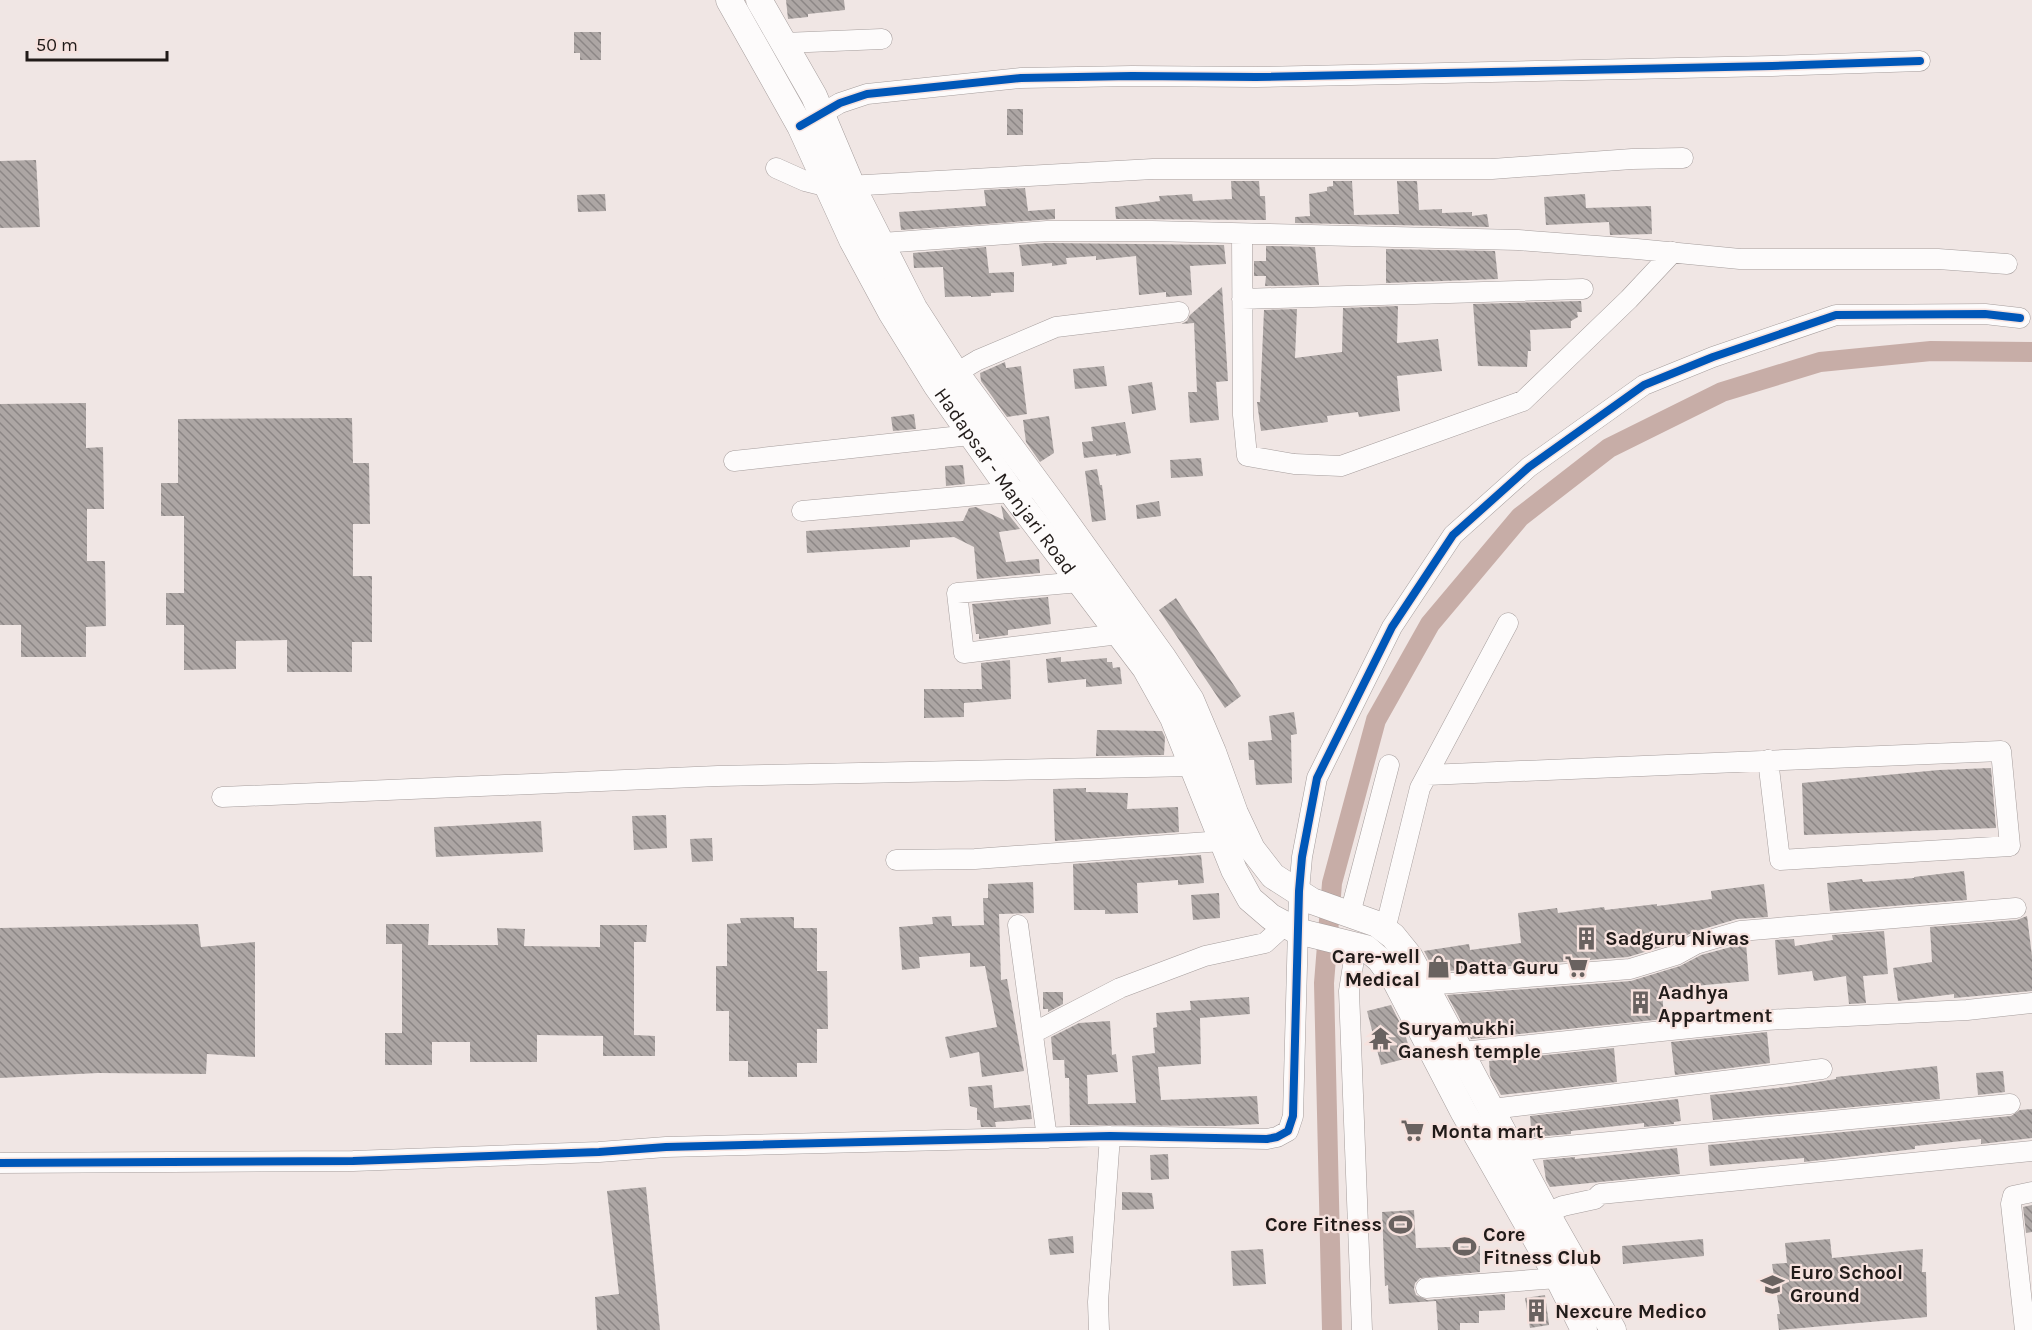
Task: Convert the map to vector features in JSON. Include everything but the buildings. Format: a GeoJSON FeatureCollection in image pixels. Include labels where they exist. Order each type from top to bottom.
{"type":"FeatureCollection","features":[{"type":"Feature","properties":{"kind":"main road","name":"Hadapsar - Manjari Road"},"geometry":{"type":"LineString","coordinates":[[729,0],[811,120]]}},
{"type":"Feature","properties":{"kind":"main road","name":"Hadapsar - Manjari Road"},"geometry":{"type":"LineString","coordinates":[[759,0],[784,43],[811,120],[841,187],[882,243],[914,308],[956,373],[1041,487],[1191,700],[1222,841],[1234,870],[1250,899],[1271,916],[1298,930],[1348,944]]}},
{"type":"Feature","properties":{"kind":"main road","name":"Hadapsar - Manjari Road"},"geometry":{"type":"LineString","coordinates":[[841,187],[852,240],[892,314],[936,385],[1013,494],[1145,668],[1173,718],[1235,813],[1252,849],[1273,876],[1306,896],[1350,914]]}},
{"type":"Feature","properties":{"kind":"main road"},"geometry":{"type":"LineString","coordinates":[[1350,914],[1377,924],[1393,936],[1410,957],[1426,985],[1514,1151],[1532,1210],[1558,1278],[1584,1330]]}},
{"type":"Feature","properties":{"kind":"main road"},"geometry":{"type":"LineString","coordinates":[[1348,944],[1366,948],[1380,960],[1396,982],[1458,1101],[1613,1330]]}},
{"type":"Feature","properties":{"kind":"street"},"geometry":{"type":"LineString","coordinates":[[784,43],[882,39]]}},
{"type":"Feature","properties":{"kind":"street"},"geometry":{"type":"LineString","coordinates":[[811,120],[840,103],[867,94],[1021,78],[1280,76],[1920,61]]}},
{"type":"Feature","properties":{"kind":"street"},"geometry":{"type":"LineString","coordinates":[[776,168],[805,181],[841,187],[1153,169],[1492,169],[1632,159],[1683,158]]}},
{"type":"Feature","properties":{"kind":"street"},"geometry":{"type":"LineString","coordinates":[[882,243],[1047,231],[1152,231],[1518,240],[1740,259],[1938,259],[2007,264]]}},
{"type":"Feature","properties":{"kind":"street"},"geometry":{"type":"LineString","coordinates":[[1242,234],[1243,416],[1247,456],[1294,464],[1341,466],[1523,401],[1629,299],[1673,252]]}},
{"type":"Feature","properties":{"kind":"street"},"geometry":{"type":"LineString","coordinates":[[1242,299],[1583,289]]}},
{"type":"Feature","properties":{"kind":"street"},"geometry":{"type":"LineString","coordinates":[[956,373],[978,360],[1056,327],[1179,312]]}},
{"type":"Feature","properties":{"kind":"street"},"geometry":{"type":"LineString","coordinates":[[0,1163],[353,1161],[588,1153],[666,1147],[1110,1136],[1267,1139],[1277,1137],[1288,1131],[1293,1116],[1298,930],[1306,896],[1302,857],[1317,778],[1392,627],[1453,535],[1529,467],[1644,385],[1713,357],[1836,315],[1985,314],[2020,318]]}},
{"type":"Feature","properties":{"kind":"street"},"geometry":{"type":"LineString","coordinates":[[734,461],[970,435],[994,425]]}},
{"type":"Feature","properties":{"kind":"street"},"geometry":{"type":"LineString","coordinates":[[802,511],[1013,494],[1041,487]]}},
{"type":"Feature","properties":{"kind":"street"},"geometry":{"type":"LineString","coordinates":[[1080,582],[957,593],[963,653],[1119,634]]}},
{"type":"Feature","properties":{"kind":"street"},"geometry":{"type":"LineString","coordinates":[[1385,930],[1420,788],[1508,623]]}},
{"type":"Feature","properties":{"kind":"street"},"geometry":{"type":"LineString","coordinates":[[1427,775],[1768,760],[2001,751],[2010,846],[1780,860],[1768,760]]}},
{"type":"Feature","properties":{"kind":"street"},"geometry":{"type":"LineString","coordinates":[[222,797],[718,776],[1204,764]]}},
{"type":"Feature","properties":{"kind":"street"},"geometry":{"type":"LineString","coordinates":[[1350,914],[1389,765]]}},
{"type":"Feature","properties":{"kind":"street"},"geometry":{"type":"LineString","coordinates":[[896,860],[975,860],[1222,841]]}},
{"type":"Feature","properties":{"kind":"street"},"geometry":{"type":"LineString","coordinates":[[1426,985],[1630,969],[1676,955],[1718,936],[1740,931],[2016,908]]}},
{"type":"Feature","properties":{"kind":"street"},"geometry":{"type":"LineString","coordinates":[[1018,925],[1047,1138]]}},
{"type":"Feature","properties":{"kind":"street"},"geometry":{"type":"LineString","coordinates":[[1033,1033],[1119,988],[1205,956],[1265,943],[1298,930]]}},
{"type":"Feature","properties":{"kind":"street"},"geometry":{"type":"LineString","coordinates":[[1348,944],[1362,1330]]}},
{"type":"Feature","properties":{"kind":"street"},"geometry":{"type":"LineString","coordinates":[[1462,1052],[1767,1020],[1967,1010],[2032,1004]]}},
{"type":"Feature","properties":{"kind":"street"},"geometry":{"type":"LineString","coordinates":[[1492,1109],[1822,1069]]}},
{"type":"Feature","properties":{"kind":"street"},"geometry":{"type":"LineString","coordinates":[[1514,1151],[2010,1104]]}},
{"type":"Feature","properties":{"kind":"street"},"geometry":{"type":"LineString","coordinates":[[1099,1330],[1098,1302],[1110,1136]]}},
{"type":"Feature","properties":{"kind":"street"},"geometry":{"type":"LineString","coordinates":[[1532,1210],[1581,1191],[1595,1189],[1600,1194],[2032,1151]]}},
{"type":"Feature","properties":{"kind":"street"},"geometry":{"type":"LineString","coordinates":[[2025,1330],[2011,1204],[2013,1196],[2032,1192]]}},
{"type":"Feature","properties":{"kind":"street"},"geometry":{"type":"LineString","coordinates":[[1426,1288],[1558,1278]]}},
{"type":"Feature","properties":{"kind":"waterway"},"geometry":{"type":"LineString","coordinates":[[1332,1330],[1324,983],[1332,883],[1376,720],[1430,624],[1520,517],[1609,448],[1722,392],[1820,362],[1931,351],[2032,352]]}},
{"type":"Feature","properties":{"kind":"cycle path"},"geometry":{"type":"LineString","coordinates":[[800,126],[840,103],[867,94],[1021,78],[1256,77],[1920,61]]}},
{"type":"Feature","properties":{"kind":"cycle path"},"geometry":{"type":"LineString","coordinates":[[0,1163],[353,1161],[599,1152],[666,1147],[1110,1136],[1267,1139],[1277,1137],[1288,1131],[1293,1116],[1299,891],[1302,857],[1317,778],[1392,627],[1453,535],[1529,467],[1644,385],[1713,357],[1836,315],[1985,314],[2020,318]]}},
{"type":"Feature","properties":{"kind":"place","name":"Sadguru Niwas"},"geometry":{"type":"Point","coordinates":[1587,938]}},
{"type":"Feature","properties":{"kind":"place","name":"Care-well Medical"},"geometry":{"type":"Point","coordinates":[1438,967]}},
{"type":"Feature","properties":{"kind":"place","name":"Datta Guru"},"geometry":{"type":"Point","coordinates":[1577,967]}},
{"type":"Feature","properties":{"kind":"place","name":"Aadhya Appartment"},"geometry":{"type":"Point","coordinates":[1640,1003]}},
{"type":"Feature","properties":{"kind":"place","name":"Suryamukhi Ganesh temple"},"geometry":{"type":"Point","coordinates":[1380,1039]}},
{"type":"Feature","properties":{"kind":"place","name":"Monta mart"},"geometry":{"type":"Point","coordinates":[1413,1131]}},
{"type":"Feature","properties":{"kind":"place","name":"Core Fitness"},"geometry":{"type":"Point","coordinates":[1400,1224]}},
{"type":"Feature","properties":{"kind":"place","name":"Core Fitness Club"},"geometry":{"type":"Point","coordinates":[1465,1246]}},
{"type":"Feature","properties":{"kind":"place","name":"Euro School Ground"},"geometry":{"type":"Point","coordinates":[1772,1284]}},
{"type":"Feature","properties":{"kind":"place","name":"Nexcure Medico"},"geometry":{"type":"Point","coordinates":[1537,1311]}}]}
